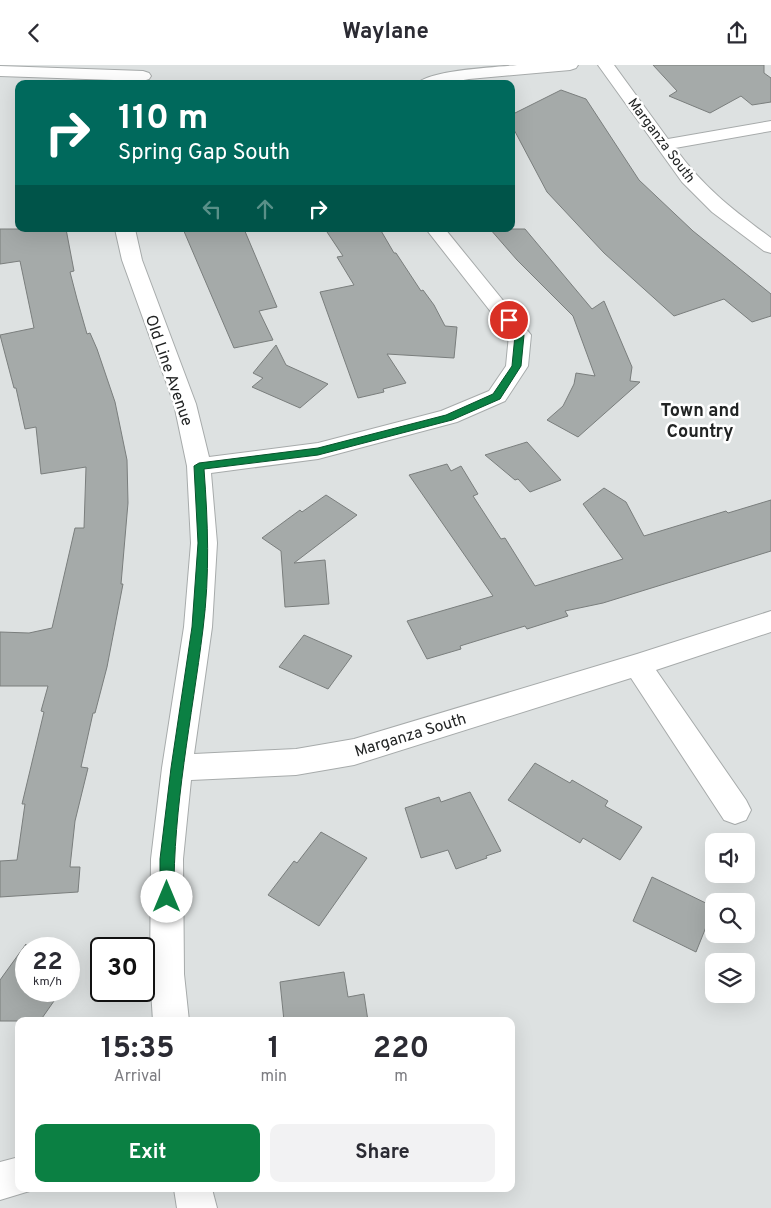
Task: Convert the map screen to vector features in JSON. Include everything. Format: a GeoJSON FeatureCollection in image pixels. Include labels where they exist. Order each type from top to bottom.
{"type":"FeatureCollection","features":[{"type":"Feature","properties":{"kind":"street"},"geometry":{"type":"LineString","coordinates":[[435,80],[469,74],[570,65]]}},
{"type":"Feature","properties":{"kind":"street","name":"Marganza South"},"geometry":{"type":"LineString","coordinates":[[606,65],[694,184],[719,208],[771,247]]}},
{"type":"Feature","properties":{"kind":"street"},"geometry":{"type":"LineString","coordinates":[[0,71],[144,75]]}},
{"type":"Feature","properties":{"kind":"street"},"geometry":{"type":"LineString","coordinates":[[664,145],[771,126]]}},
{"type":"Feature","properties":{"kind":"street","name":"Old Line Avenue"},"geometry":{"type":"LineString","coordinates":[[125,232],[132,260],[185,404],[199,466],[204,543],[198,627],[177,768],[167,859],[167,974],[171,1017]]}},
{"type":"Feature","properties":{"kind":"street"},"geometry":{"type":"LineString","coordinates":[[199,466],[318,451],[449,417],[497,397],[517,366],[520,335],[499,305],[437,232]]}},
{"type":"Feature","properties":{"kind":"street","name":"Marganza South"},"geometry":{"type":"LineString","coordinates":[[177,768],[296,762],[354,752],[637,665],[771,621]]}},
{"type":"Feature","properties":{"kind":"street"},"geometry":{"type":"LineString","coordinates":[[637,665],[735,810]]}},
{"type":"Feature","properties":{"kind":"street"},"geometry":{"type":"LineString","coordinates":[[0,1181],[15,1177]]}},
{"type":"Feature","properties":{"kind":"street"},"geometry":{"type":"LineString","coordinates":[[194,1192],[197,1208]]}},
{"type":"Feature","properties":{"kind":"building"},"geometry":{"type":"Polygon","coordinates":[[[653,65],[764,65],[764,73],[771,78],[771,102],[752,105],[741,96],[710,113],[669,96],[677,91],[653,65]]]}},
{"type":"Feature","properties":{"kind":"building"},"geometry":{"type":"Polygon","coordinates":[[[561,90],[586,99],[639,180],[693,231],[771,294],[771,316],[752,322],[724,299],[674,316],[604,253],[547,192],[515,132],[515,113],[561,90]]]}},
{"type":"Feature","properties":{"kind":"building"},"geometry":{"type":"Polygon","coordinates":[[[0,229],[15,229],[15,232],[67,232],[74,271],[70,272],[77,299],[87,334],[90,333],[97,349],[115,402],[127,460],[128,503],[121,584],[123,584],[107,667],[95,713],[93,713],[81,767],[88,768],[75,821],[70,867],[80,867],[78,892],[0,897],[0,861],[17,860],[25,804],[22,804],[44,712],[41,711],[48,686],[0,686],[0,632],[29,633],[52,628],[75,528],[84,528],[86,467],[41,474],[36,427],[25,429],[16,388],[14,388],[0,335],[34,328],[20,261],[0,264],[0,229]]]}},
{"type":"Feature","properties":{"kind":"building"},"geometry":{"type":"Polygon","coordinates":[[[515,229],[525,229],[592,309],[604,301],[632,367],[630,381],[640,382],[578,437],[547,420],[563,406],[574,384],[576,373],[595,376],[573,316],[517,260],[493,232],[515,232],[515,229]]]}},
{"type":"Feature","properties":{"kind":"building"},"geometry":{"type":"Polygon","coordinates":[[[184,232],[245,232],[277,307],[259,311],[273,340],[234,348],[184,232]]]}},
{"type":"Feature","properties":{"kind":"building"},"geometry":{"type":"Polygon","coordinates":[[[327,232],[382,232],[421,291],[423,290],[434,305],[445,326],[457,327],[454,358],[387,354],[406,383],[383,389],[384,392],[358,398],[320,292],[354,285],[337,257],[343,256],[327,232]]]}},
{"type":"Feature","properties":{"kind":"building"},"geometry":{"type":"Polygon","coordinates":[[[276,345],[286,365],[328,384],[300,408],[252,387],[263,378],[253,373],[276,345]]]}},
{"type":"Feature","properties":{"kind":"building"},"geometry":{"type":"Polygon","coordinates":[[[527,442],[561,480],[530,492],[518,479],[515,480],[485,455],[527,442]]]}},
{"type":"Feature","properties":{"kind":"building"},"geometry":{"type":"Polygon","coordinates":[[[447,464],[451,471],[461,466],[478,494],[473,496],[501,539],[505,538],[535,586],[623,559],[583,504],[604,488],[626,502],[644,536],[726,511],[728,513],[771,500],[771,551],[603,603],[565,611],[568,616],[527,629],[525,626],[460,646],[461,649],[427,659],[407,621],[493,596],[409,475],[447,464]]]}},
{"type":"Feature","properties":{"kind":"building"},"geometry":{"type":"Polygon","coordinates":[[[326,495],[357,515],[294,563],[325,560],[329,604],[285,607],[281,551],[262,538],[300,510],[302,512],[326,495]]]}},
{"type":"Feature","properties":{"kind":"building"},"geometry":{"type":"Polygon","coordinates":[[[304,635],[352,656],[328,689],[279,667],[304,635]]]}},
{"type":"Feature","properties":{"kind":"building"},"geometry":{"type":"Polygon","coordinates":[[[535,763],[570,783],[572,780],[608,801],[605,806],[642,827],[620,860],[583,838],[580,843],[508,800],[535,763]]]}},
{"type":"Feature","properties":{"kind":"building"},"geometry":{"type":"Polygon","coordinates":[[[470,792],[501,851],[456,869],[448,850],[421,858],[405,808],[439,797],[441,802],[470,792]]]}},
{"type":"Feature","properties":{"kind":"building"},"geometry":{"type":"Polygon","coordinates":[[[321,832],[367,858],[319,926],[268,895],[294,861],[297,863],[321,832]]]}},
{"type":"Feature","properties":{"kind":"building"},"geometry":{"type":"Polygon","coordinates":[[[652,877],[705,903],[705,930],[696,952],[633,921],[652,877]]]}},
{"type":"Feature","properties":{"kind":"building"},"geometry":{"type":"Polygon","coordinates":[[[15,959],[15,1002],[53,1002],[43,1017],[15,1017],[15,1021],[0,1021],[0,980],[15,959]]]}},
{"type":"Feature","properties":{"kind":"building"},"geometry":{"type":"Polygon","coordinates":[[[344,972],[348,997],[364,994],[367,1017],[284,1017],[280,982],[344,972]]]}},
{"type":"Feature","properties":{"kind":"district","name":"Town and Country"},"geometry":{"type":"Point","coordinates":[700,420]}},
{"type":"Feature","properties":{"kind":"route"},"geometry":{"type":"LineString","coordinates":[[167,897],[167,859],[177,768],[198,627],[204,543],[199,466],[318,451],[449,417],[497,397],[517,366],[520,335],[509,320]]}}]}
